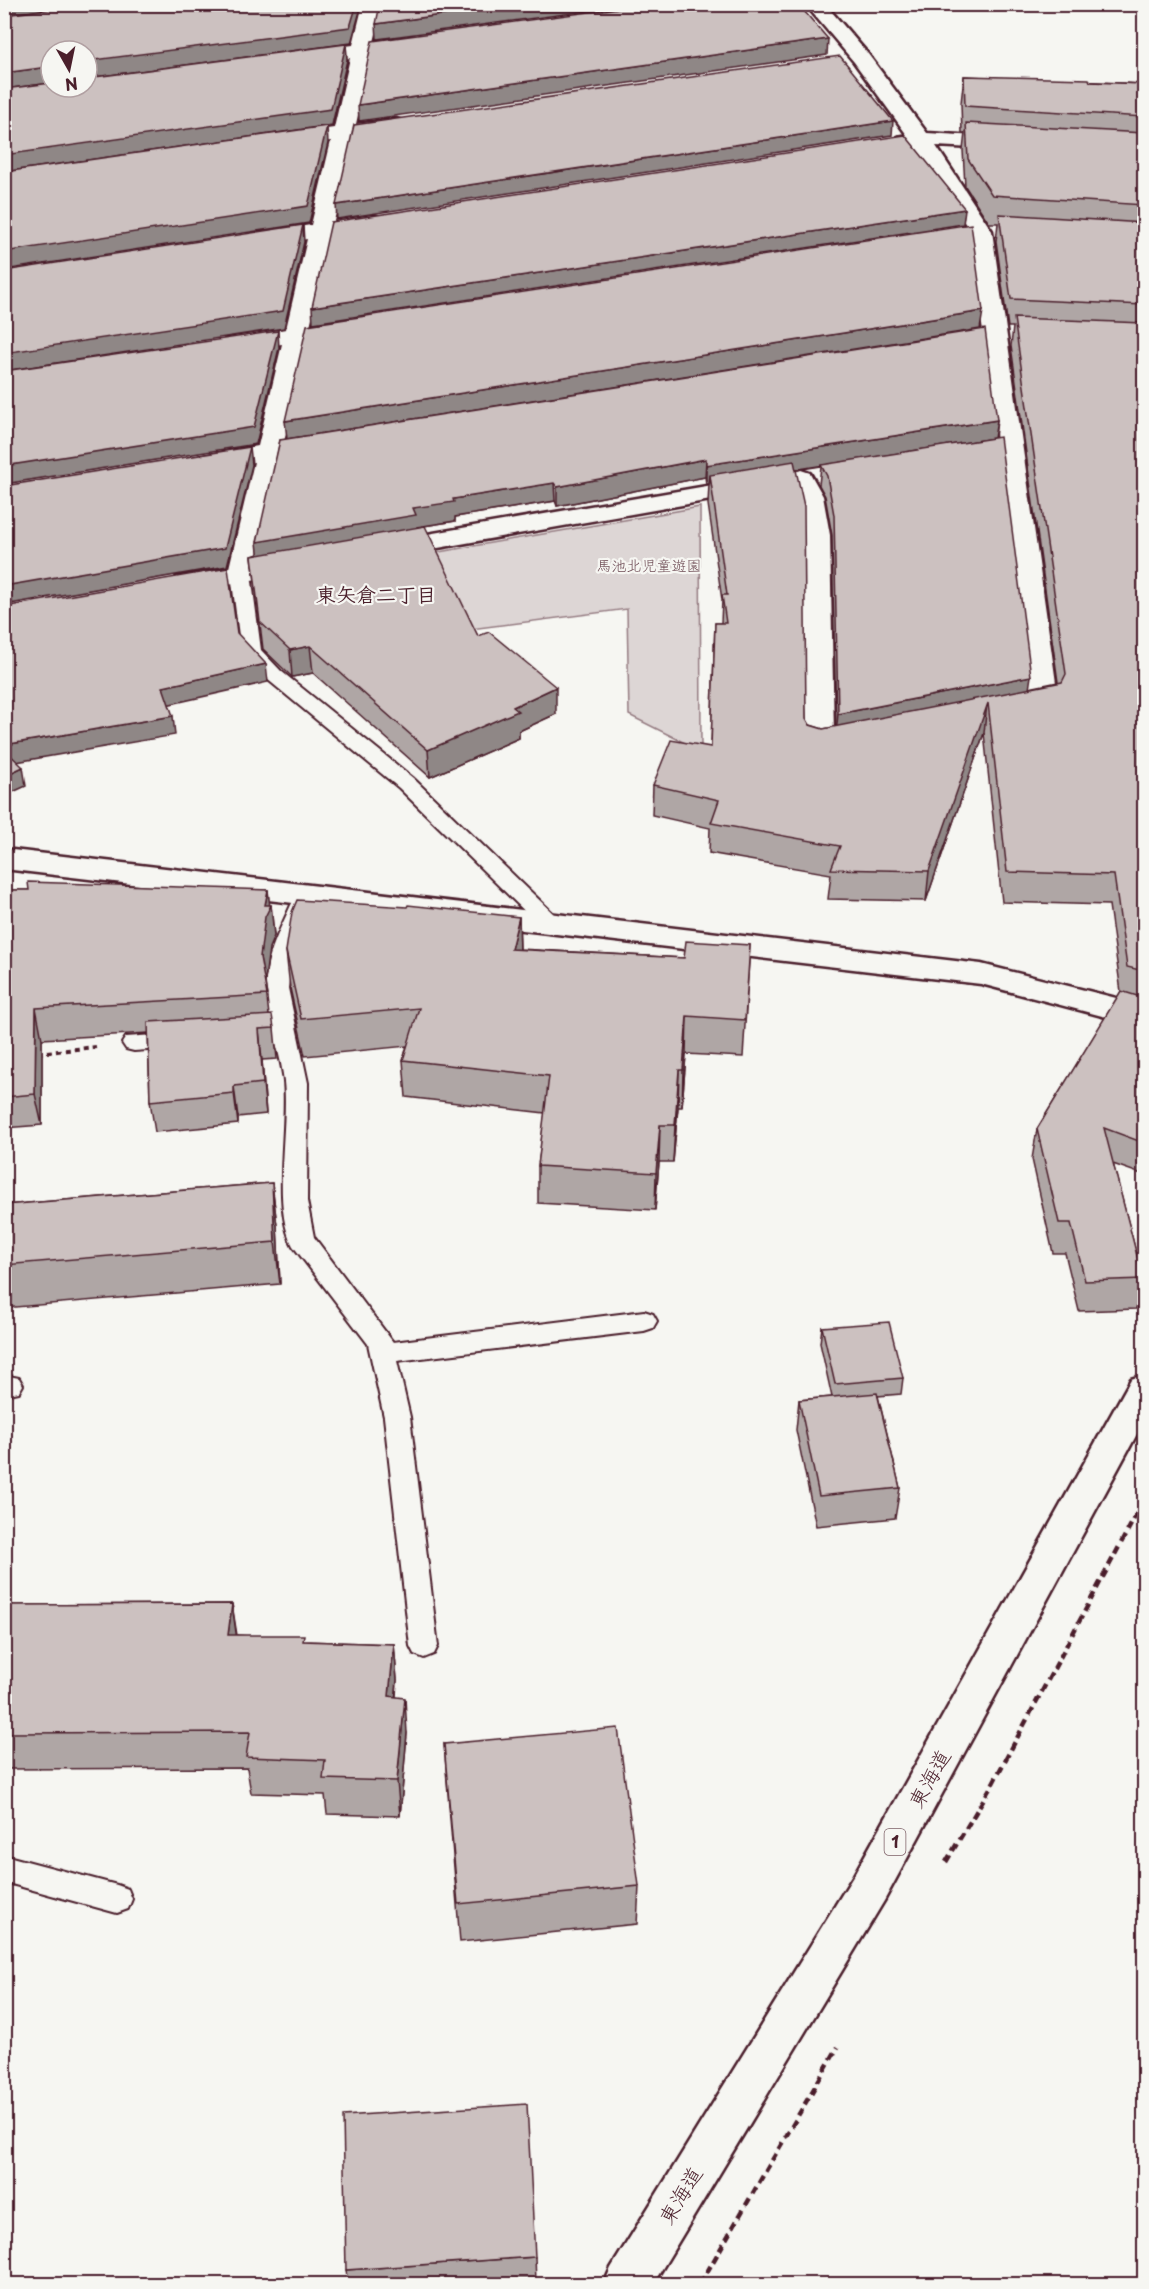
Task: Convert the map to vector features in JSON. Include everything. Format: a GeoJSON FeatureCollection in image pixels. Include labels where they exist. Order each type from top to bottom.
{"type":"FeatureCollection","features":[{"type":"Feature","properties":{"kind":"main road"},"geometry":{"type":"LineString","coordinates":[[241,574],[373,4]]}},
{"type":"Feature","properties":{"kind":"main road"},"geometry":{"type":"LineString","coordinates":[[814,4],[861,58],[921,139],[981,232],[995,338],[998,446],[1044,704],[1000,712]]}},
{"type":"Feature","properties":{"kind":"main road"},"geometry":{"type":"LineString","coordinates":[[282,60],[432,40]]}},
{"type":"Feature","properties":{"kind":"main road"},"geometry":{"type":"LineString","coordinates":[[838,61],[861,58]]}},
{"type":"Feature","properties":{"kind":"main road"},"geometry":{"type":"LineString","coordinates":[[262,144],[414,122]]}},
{"type":"Feature","properties":{"kind":"main road"},"geometry":{"type":"LineString","coordinates":[[885,144],[921,139],[1027,145]]}},
{"type":"Feature","properties":{"kind":"main road"},"geometry":{"type":"LineString","coordinates":[[239,243],[391,219]]}},
{"type":"Feature","properties":{"kind":"main road"},"geometry":{"type":"LineString","coordinates":[[215,348],[367,324]]}},
{"type":"Feature","properties":{"kind":"main road"},"geometry":{"type":"LineString","coordinates":[[189,465],[351,439]]}},
{"type":"Feature","properties":{"kind":"main road"},"geometry":{"type":"LineString","coordinates":[[369,552],[812,476],[810,496],[817,535],[820,748],[865,739]]}},
{"type":"Feature","properties":{"kind":"main road"},"geometry":{"type":"LineString","coordinates":[[158,588],[322,560]]}},
{"type":"Feature","properties":{"kind":"main road"},"geometry":{"type":"LineString","coordinates":[[4,859],[981,974],[1144,1016]]}},
{"type":"Feature","properties":{"kind":"main road","name":"東海道"},"geometry":{"type":"LineString","coordinates":[[627,2284],[869,1888],[1144,1389]]}},
{"type":"Feature","properties":{"kind":"lane"},"geometry":{"type":"LineString","coordinates":[[241,574],[251,651],[274,675],[406,783],[552,924]]}},
{"type":"Feature","properties":{"kind":"lane"},"geometry":{"type":"LineString","coordinates":[[307,894],[282,948],[274,1036],[296,1083],[295,1201],[302,1239],[380,1341],[397,1417],[424,1646]]}},
{"type":"Feature","properties":{"kind":"lane"},"geometry":{"type":"LineString","coordinates":[[134,1043],[204,1040]]}},
{"type":"Feature","properties":{"kind":"lane"},"geometry":{"type":"LineString","coordinates":[[383,1353],[644,1321]]}},
{"type":"Feature","properties":{"kind":"lane"},"geometry":{"type":"LineString","coordinates":[[4,1868],[117,1899]]}},
{"type":"Feature","properties":{"kind":"path"},"geometry":{"type":"LineString","coordinates":[[28,1054],[134,1043]]}},
{"type":"Feature","properties":{"kind":"green space","name":"馬池北児童遊園"},"geometry":{"type":"Polygon","coordinates":[[[700,507],[701,751],[629,715],[627,609],[463,630],[433,553],[700,507]]]}},
{"type":"Feature","properties":{"kind":"building"},"geometry":{"type":"Polygon","coordinates":[[[92,4],[357,4],[350,27],[99,59],[99,39],[39,39],[39,68],[4,73],[4,15],[92,4]]]}},
{"type":"Feature","properties":{"kind":"building"},"geometry":{"type":"Polygon","coordinates":[[[380,4],[521,4],[376,24],[380,4]]]}},
{"type":"Feature","properties":{"kind":"building"},"geometry":{"type":"Polygon","coordinates":[[[650,4],[798,4],[828,39],[358,105],[372,41],[650,4]]]}},
{"type":"Feature","properties":{"kind":"building"},"geometry":{"type":"Polygon","coordinates":[[[346,44],[331,109],[4,155],[4,89],[39,85],[39,99],[99,99],[99,76],[346,44]]]}},
{"type":"Feature","properties":{"kind":"building"},"geometry":{"type":"Polygon","coordinates":[[[840,56],[893,121],[336,205],[354,125],[840,56]]]}},
{"type":"Feature","properties":{"kind":"building"},"geometry":{"type":"Polygon","coordinates":[[[964,76],[1089,79],[1090,82],[1144,84],[1144,117],[965,106],[964,76]]]}},
{"type":"Feature","properties":{"kind":"building"},"geometry":{"type":"Polygon","coordinates":[[[966,123],[1144,133],[1144,205],[992,195],[968,159],[966,123]]]}},
{"type":"Feature","properties":{"kind":"building"},"geometry":{"type":"Polygon","coordinates":[[[327,126],[308,206],[4,252],[4,172],[327,126]]]}},
{"type":"Feature","properties":{"kind":"building"},"geometry":{"type":"Polygon","coordinates":[[[905,135],[965,209],[312,307],[331,222],[905,135]]]}},
{"type":"Feature","properties":{"kind":"building"},"geometry":{"type":"Polygon","coordinates":[[[999,214],[1144,223],[1144,305],[1011,299],[999,214]]]}},
{"type":"Feature","properties":{"kind":"building"},"geometry":{"type":"Polygon","coordinates":[[[971,224],[983,311],[285,421],[307,325],[971,224]]]}},
{"type":"Feature","properties":{"kind":"building"},"geometry":{"type":"Polygon","coordinates":[[[303,225],[283,311],[4,353],[4,271],[303,225]]]}},
{"type":"Feature","properties":{"kind":"building"},"geometry":{"type":"Polygon","coordinates":[[[1014,318],[1144,323],[1144,971],[1127,967],[1114,875],[1007,872],[988,703],[929,871],[831,869],[840,846],[711,823],[719,800],[653,785],[671,740],[711,747],[715,623],[726,623],[722,595],[727,595],[710,475],[794,461],[804,506],[806,718],[810,725],[823,729],[1062,682],[1066,674],[1014,318]]]}},
{"type":"Feature","properties":{"kind":"building"},"geometry":{"type":"Polygon","coordinates":[[[985,329],[997,420],[706,465],[706,459],[557,487],[554,483],[453,499],[454,502],[413,508],[416,515],[257,542],[280,440],[985,329]]]}},
{"type":"Feature","properties":{"kind":"building"},"geometry":{"type":"Polygon","coordinates":[[[278,331],[254,427],[4,466],[4,371],[278,331]]]}},
{"type":"Feature","properties":{"kind":"building"},"geometry":{"type":"Polygon","coordinates":[[[1000,437],[1031,676],[838,714],[834,515],[827,476],[821,465],[1000,437]]]}},
{"type":"Feature","properties":{"kind":"building"},"geometry":{"type":"Polygon","coordinates":[[[250,447],[225,548],[4,586],[4,486],[250,447]]]}},
{"type":"Feature","properties":{"kind":"building"},"geometry":{"type":"Polygon","coordinates":[[[425,526],[478,636],[489,632],[556,687],[513,707],[518,711],[428,750],[310,646],[290,650],[260,622],[252,556],[425,526]]]}},
{"type":"Feature","properties":{"kind":"building"},"geometry":{"type":"Polygon","coordinates":[[[228,568],[237,633],[266,664],[163,687],[173,716],[4,745],[4,607],[228,568]]]}},
{"type":"Feature","properties":{"kind":"building"},"geometry":{"type":"Polygon","coordinates":[[[4,749],[23,767],[4,776],[4,749]]]}},
{"type":"Feature","properties":{"kind":"building"},"geometry":{"type":"Polygon","coordinates":[[[28,882],[268,890],[265,905],[271,905],[265,917],[260,957],[267,995],[36,1008],[35,1094],[4,1097],[4,890],[29,890],[28,882]]]}},
{"type":"Feature","properties":{"kind":"building"},"geometry":{"type":"Polygon","coordinates":[[[297,900],[407,907],[408,905],[519,917],[511,949],[684,958],[686,941],[750,945],[745,1020],[687,1016],[683,1070],[679,1070],[675,1125],[660,1125],[656,1173],[538,1166],[549,1076],[403,1060],[419,1008],[301,1019],[286,951],[292,912],[297,900]]]}},
{"type":"Feature","properties":{"kind":"building"},"geometry":{"type":"Polygon","coordinates":[[[1121,991],[1144,998],[1144,1143],[1104,1128],[1143,1279],[1085,1281],[1071,1223],[1059,1223],[1037,1129],[1121,991]]]}},
{"type":"Feature","properties":{"kind":"building"},"geometry":{"type":"Polygon","coordinates":[[[272,1015],[274,1028],[259,1029],[263,1083],[234,1086],[234,1093],[150,1101],[148,1022],[272,1015]]]}},
{"type":"Feature","properties":{"kind":"building"},"geometry":{"type":"Polygon","coordinates":[[[272,1183],[275,1242],[4,1265],[4,1205],[272,1183]]]}},
{"type":"Feature","properties":{"kind":"building"},"geometry":{"type":"Polygon","coordinates":[[[889,1322],[903,1378],[835,1384],[822,1327],[889,1322]]]}},
{"type":"Feature","properties":{"kind":"building"},"geometry":{"type":"Polygon","coordinates":[[[877,1393],[900,1488],[819,1496],[799,1400],[877,1393]]]}},
{"type":"Feature","properties":{"kind":"building"},"geometry":{"type":"Polygon","coordinates":[[[232,1604],[228,1635],[304,1635],[303,1641],[394,1644],[389,1696],[405,1698],[397,1781],[323,1779],[325,1760],[246,1757],[250,1732],[4,1733],[4,1605],[232,1604]]]}},
{"type":"Feature","properties":{"kind":"building"},"geometry":{"type":"Polygon","coordinates":[[[618,1728],[639,1886],[458,1904],[444,1744],[618,1728]]]}},
{"type":"Feature","properties":{"kind":"building"},"geometry":{"type":"Polygon","coordinates":[[[527,2104],[535,2257],[346,2270],[343,2116],[527,2104]]]}},
{"type":"Feature","properties":{"kind":"district","name":"東矢倉二丁目"},"geometry":{"type":"Point","coordinates":[376,595]}}]}
